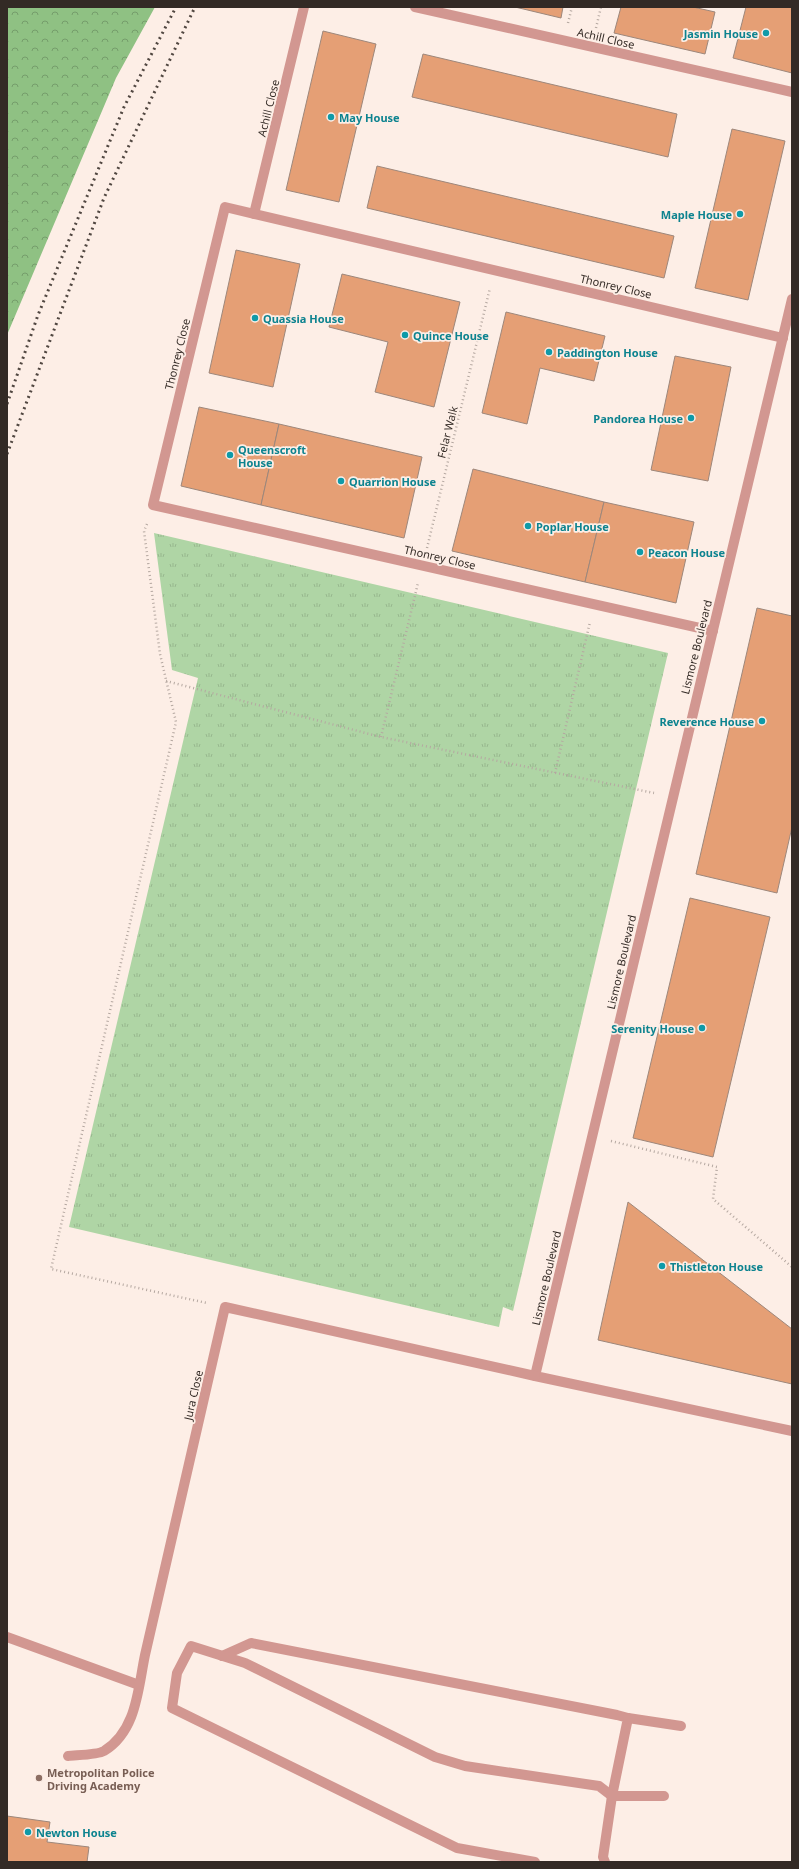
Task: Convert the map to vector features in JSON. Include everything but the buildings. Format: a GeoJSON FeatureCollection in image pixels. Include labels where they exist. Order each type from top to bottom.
{"type":"FeatureCollection","features":[{"type":"Feature","properties":{"kind":"street","name":"Achill Close"},"geometry":{"type":"LineString","coordinates":[[254,214],[304,7]]}},
{"type":"Feature","properties":{"kind":"street","name":"Achill Close"},"geometry":{"type":"LineString","coordinates":[[415,7],[792,92]]}},
{"type":"Feature","properties":{"kind":"street","name":"Thonrey Close"},"geometry":{"type":"LineString","coordinates":[[713,631],[153,505],[225,207],[783,338]]}},
{"type":"Feature","properties":{"kind":"street","name":"Lismore Boulevard"},"geometry":{"type":"LineString","coordinates":[[535,1376],[792,299]]}},
{"type":"Feature","properties":{"kind":"street"},"geometry":{"type":"LineString","coordinates":[[225,1307],[792,1431]]}},
{"type":"Feature","properties":{"kind":"street","name":"Jura Close"},"geometry":{"type":"LineString","coordinates":[[68,1756],[103,1751],[122,1735],[134,1712],[225,1307]]}},
{"type":"Feature","properties":{"kind":"street"},"geometry":{"type":"LineString","coordinates":[[7,1637],[139,1685]]}},
{"type":"Feature","properties":{"kind":"street"},"geometry":{"type":"LineString","coordinates":[[222,1656],[251,1643],[628,1718],[681,1726]]}},
{"type":"Feature","properties":{"kind":"street"},"geometry":{"type":"LineString","coordinates":[[535,1862],[457,1848],[172,1708],[176,1673],[191,1646],[246,1663],[435,1757],[465,1766],[599,1786],[612,1796],[664,1796]]}},
{"type":"Feature","properties":{"kind":"street"},"geometry":{"type":"LineString","coordinates":[[605,1862],[603,1857],[612,1796],[628,1718]]}},
{"type":"Feature","properties":{"kind":"path","name":"Felar Walk"},"geometry":{"type":"LineString","coordinates":[[381,737],[495,270]]}},
{"type":"Feature","properties":{"kind":"path"},"geometry":{"type":"LineString","coordinates":[[153,505],[144,531],[160,654],[176,722],[51,1269],[225,1307]]}},
{"type":"Feature","properties":{"kind":"path"},"geometry":{"type":"LineString","coordinates":[[555,773],[595,604]]}},
{"type":"Feature","properties":{"kind":"path"},"geometry":{"type":"LineString","coordinates":[[166,681],[381,737],[673,797]]}},
{"type":"Feature","properties":{"kind":"path"},"geometry":{"type":"LineString","coordinates":[[592,1136],[717,1167],[713,1199],[792,1266]]}},
{"type":"Feature","properties":{"kind":"green space"},"geometry":{"type":"Polygon","coordinates":[[[7,7],[155,7],[116,78],[7,335],[7,7]]]}},
{"type":"Feature","properties":{"kind":"green space"},"geometry":{"type":"Polygon","coordinates":[[[154,533],[668,653],[513,1311],[503,1307],[499,1327],[69,1227],[198,678],[172,670],[154,533]]]}},
{"type":"Feature","properties":{"kind":"railway"},"geometry":{"type":"LineString","coordinates":[[7,404],[38,315],[124,107],[176,7]]}},
{"type":"Feature","properties":{"kind":"railway"},"geometry":{"type":"LineString","coordinates":[[7,454],[104,198],[195,7]]}},
{"type":"Feature","properties":{"kind":"place","name":"Jasmin House"},"geometry":{"type":"Point","coordinates":[766,33]}},
{"type":"Feature","properties":{"kind":"place","name":"May House"},"geometry":{"type":"Point","coordinates":[331,117]}},
{"type":"Feature","properties":{"kind":"place","name":"Maple House"},"geometry":{"type":"Point","coordinates":[740,214]}},
{"type":"Feature","properties":{"kind":"place","name":"Quassia House"},"geometry":{"type":"Point","coordinates":[255,318]}},
{"type":"Feature","properties":{"kind":"place","name":"Quince House"},"geometry":{"type":"Point","coordinates":[405,335]}},
{"type":"Feature","properties":{"kind":"place","name":"Paddington House"},"geometry":{"type":"Point","coordinates":[549,352]}},
{"type":"Feature","properties":{"kind":"place","name":"Pandorea House"},"geometry":{"type":"Point","coordinates":[691,418]}},
{"type":"Feature","properties":{"kind":"place","name":"Queenscroft House"},"geometry":{"type":"Point","coordinates":[230,455]}},
{"type":"Feature","properties":{"kind":"place","name":"Quarrion House"},"geometry":{"type":"Point","coordinates":[341,481]}},
{"type":"Feature","properties":{"kind":"place","name":"Poplar House"},"geometry":{"type":"Point","coordinates":[528,526]}},
{"type":"Feature","properties":{"kind":"place","name":"Peacon House"},"geometry":{"type":"Point","coordinates":[640,552]}},
{"type":"Feature","properties":{"kind":"place","name":"Reverence House"},"geometry":{"type":"Point","coordinates":[762,721]}},
{"type":"Feature","properties":{"kind":"place","name":"Serenity House"},"geometry":{"type":"Point","coordinates":[702,1028]}},
{"type":"Feature","properties":{"kind":"place","name":"Thistleton House"},"geometry":{"type":"Point","coordinates":[662,1266]}},
{"type":"Feature","properties":{"kind":"place","name":"Metropolitan Police Driving Academy"},"geometry":{"type":"Point","coordinates":[39,1778]}},
{"type":"Feature","properties":{"kind":"place","name":"Newton House"},"geometry":{"type":"Point","coordinates":[28,1832]}}]}
